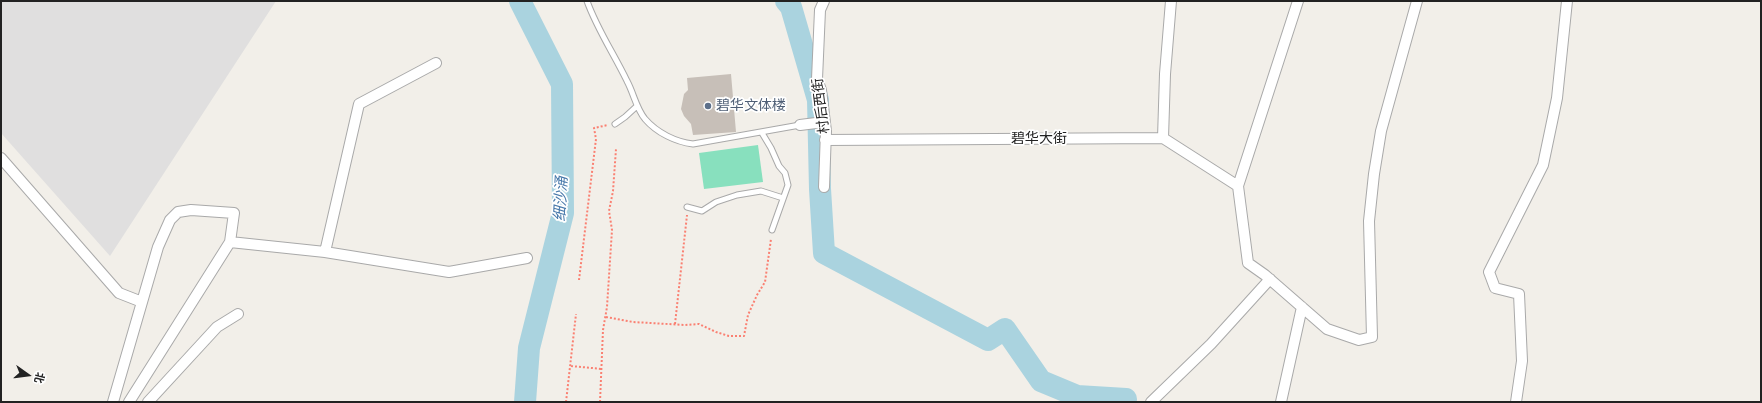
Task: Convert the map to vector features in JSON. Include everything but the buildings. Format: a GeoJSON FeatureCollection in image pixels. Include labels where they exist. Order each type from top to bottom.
{"type":"FeatureCollection","features":[{"type":"Feature","properties":{"kind":"street","name":"村后西街"},"geometry":{"type":"LineString","coordinates":[[824,1],[820,10],[817,79],[821,90],[824,122],[824,187]]}},
{"type":"Feature","properties":{"kind":"street"},"geometry":{"type":"LineString","coordinates":[[1171,1],[1165,74],[1163,138],[1238,186]]}},
{"type":"Feature","properties":{"kind":"street"},"geometry":{"type":"LineString","coordinates":[[1298,1],[1238,186],[1248,263],[1270,279],[1327,329],[1359,340],[1372,337],[1369,221],[1374,174],[1381,131],[1417,1]]}},
{"type":"Feature","properties":{"kind":"street"},"geometry":{"type":"LineString","coordinates":[[1516,402],[1522,361],[1519,294],[1495,288],[1489,272],[1543,165],[1557,98],[1566,1]]}},
{"type":"Feature","properties":{"kind":"street"},"geometry":{"type":"LineString","coordinates":[[326,252],[359,104],[436,63]]}},
{"type":"Feature","properties":{"kind":"street"},"geometry":{"type":"LineString","coordinates":[[800,125],[824,122]]}},
{"type":"Feature","properties":{"kind":"street","name":"碧华大街"},"geometry":{"type":"LineString","coordinates":[[825,140],[1163,138]]}},
{"type":"Feature","properties":{"kind":"street"},"geometry":{"type":"LineString","coordinates":[[1,158],[119,292],[142,302]]}},
{"type":"Feature","properties":{"kind":"street"},"geometry":{"type":"LineString","coordinates":[[112,402],[158,247],[170,220],[178,212],[191,210],[234,213],[230,242],[128,402]]}},
{"type":"Feature","properties":{"kind":"street"},"geometry":{"type":"LineString","coordinates":[[230,242],[326,252],[449,272],[527,258]]}},
{"type":"Feature","properties":{"kind":"street"},"geometry":{"type":"LineString","coordinates":[[1151,402],[1212,344],[1270,279]]}},
{"type":"Feature","properties":{"kind":"street"},"geometry":{"type":"LineString","coordinates":[[1281,402],[1302,307]]}},
{"type":"Feature","properties":{"kind":"street"},"geometry":{"type":"LineString","coordinates":[[148,402],[217,327],[238,314]]}},
{"type":"Feature","properties":{"kind":"lane"},"geometry":{"type":"LineString","coordinates":[[587,1],[594,21],[628,82],[637,106],[645,119],[657,130],[681,143],[693,144],[762,133],[800,125]]}},
{"type":"Feature","properties":{"kind":"lane"},"geometry":{"type":"LineString","coordinates":[[615,124],[637,106]]}},
{"type":"Feature","properties":{"kind":"lane"},"geometry":{"type":"LineString","coordinates":[[762,133],[779,166],[785,173],[788,185],[772,230]]}},
{"type":"Feature","properties":{"kind":"lane"},"geometry":{"type":"LineString","coordinates":[[687,207],[702,211],[720,200],[737,195],[761,191],[783,198]]}},
{"type":"Feature","properties":{"kind":"path"},"geometry":{"type":"LineString","coordinates":[[579,280],[596,139],[594,128],[603,126]]}},
{"type":"Feature","properties":{"kind":"path"},"geometry":{"type":"LineString","coordinates":[[600,402],[603,330],[606,317],[612,230],[609,211],[614,191],[616,149]]}},
{"type":"Feature","properties":{"kind":"path"},"geometry":{"type":"LineString","coordinates":[[675,324],[687,207]]}},
{"type":"Feature","properties":{"kind":"path"},"geometry":{"type":"LineString","coordinates":[[606,317],[633,322],[699,324],[729,336],[744,336],[748,315],[757,295],[766,282],[772,230]]}},
{"type":"Feature","properties":{"kind":"path"},"geometry":{"type":"LineString","coordinates":[[566,402],[576,314]]}},
{"type":"Feature","properties":{"kind":"path"},"geometry":{"type":"LineString","coordinates":[[571,366],[602,369]]}},
{"type":"Feature","properties":{"kind":"shaded area"},"geometry":{"type":"Polygon","coordinates":[[[1,1],[276,1],[110,256],[1,133],[1,1]]]}},
{"type":"Feature","properties":{"kind":"green space"},"geometry":{"type":"Polygon","coordinates":[[[758,145],[763,182],[704,189],[699,153],[758,145]]]}},
{"type":"Feature","properties":{"kind":"waterway","name":"细沙涌"},"geometry":{"type":"LineString","coordinates":[[520,1],[562,84],[563,213],[529,348],[525,402]]}},
{"type":"Feature","properties":{"kind":"waterway"},"geometry":{"type":"LineString","coordinates":[[786,1],[791,7],[818,100],[820,189],[824,253],[988,340],[1005,329],[1041,381],[1077,396],[1126,399]]}},
{"type":"Feature","properties":{"kind":"place","name":"碧华文体楼"},"geometry":{"type":"Point","coordinates":[708,106]}}]}
